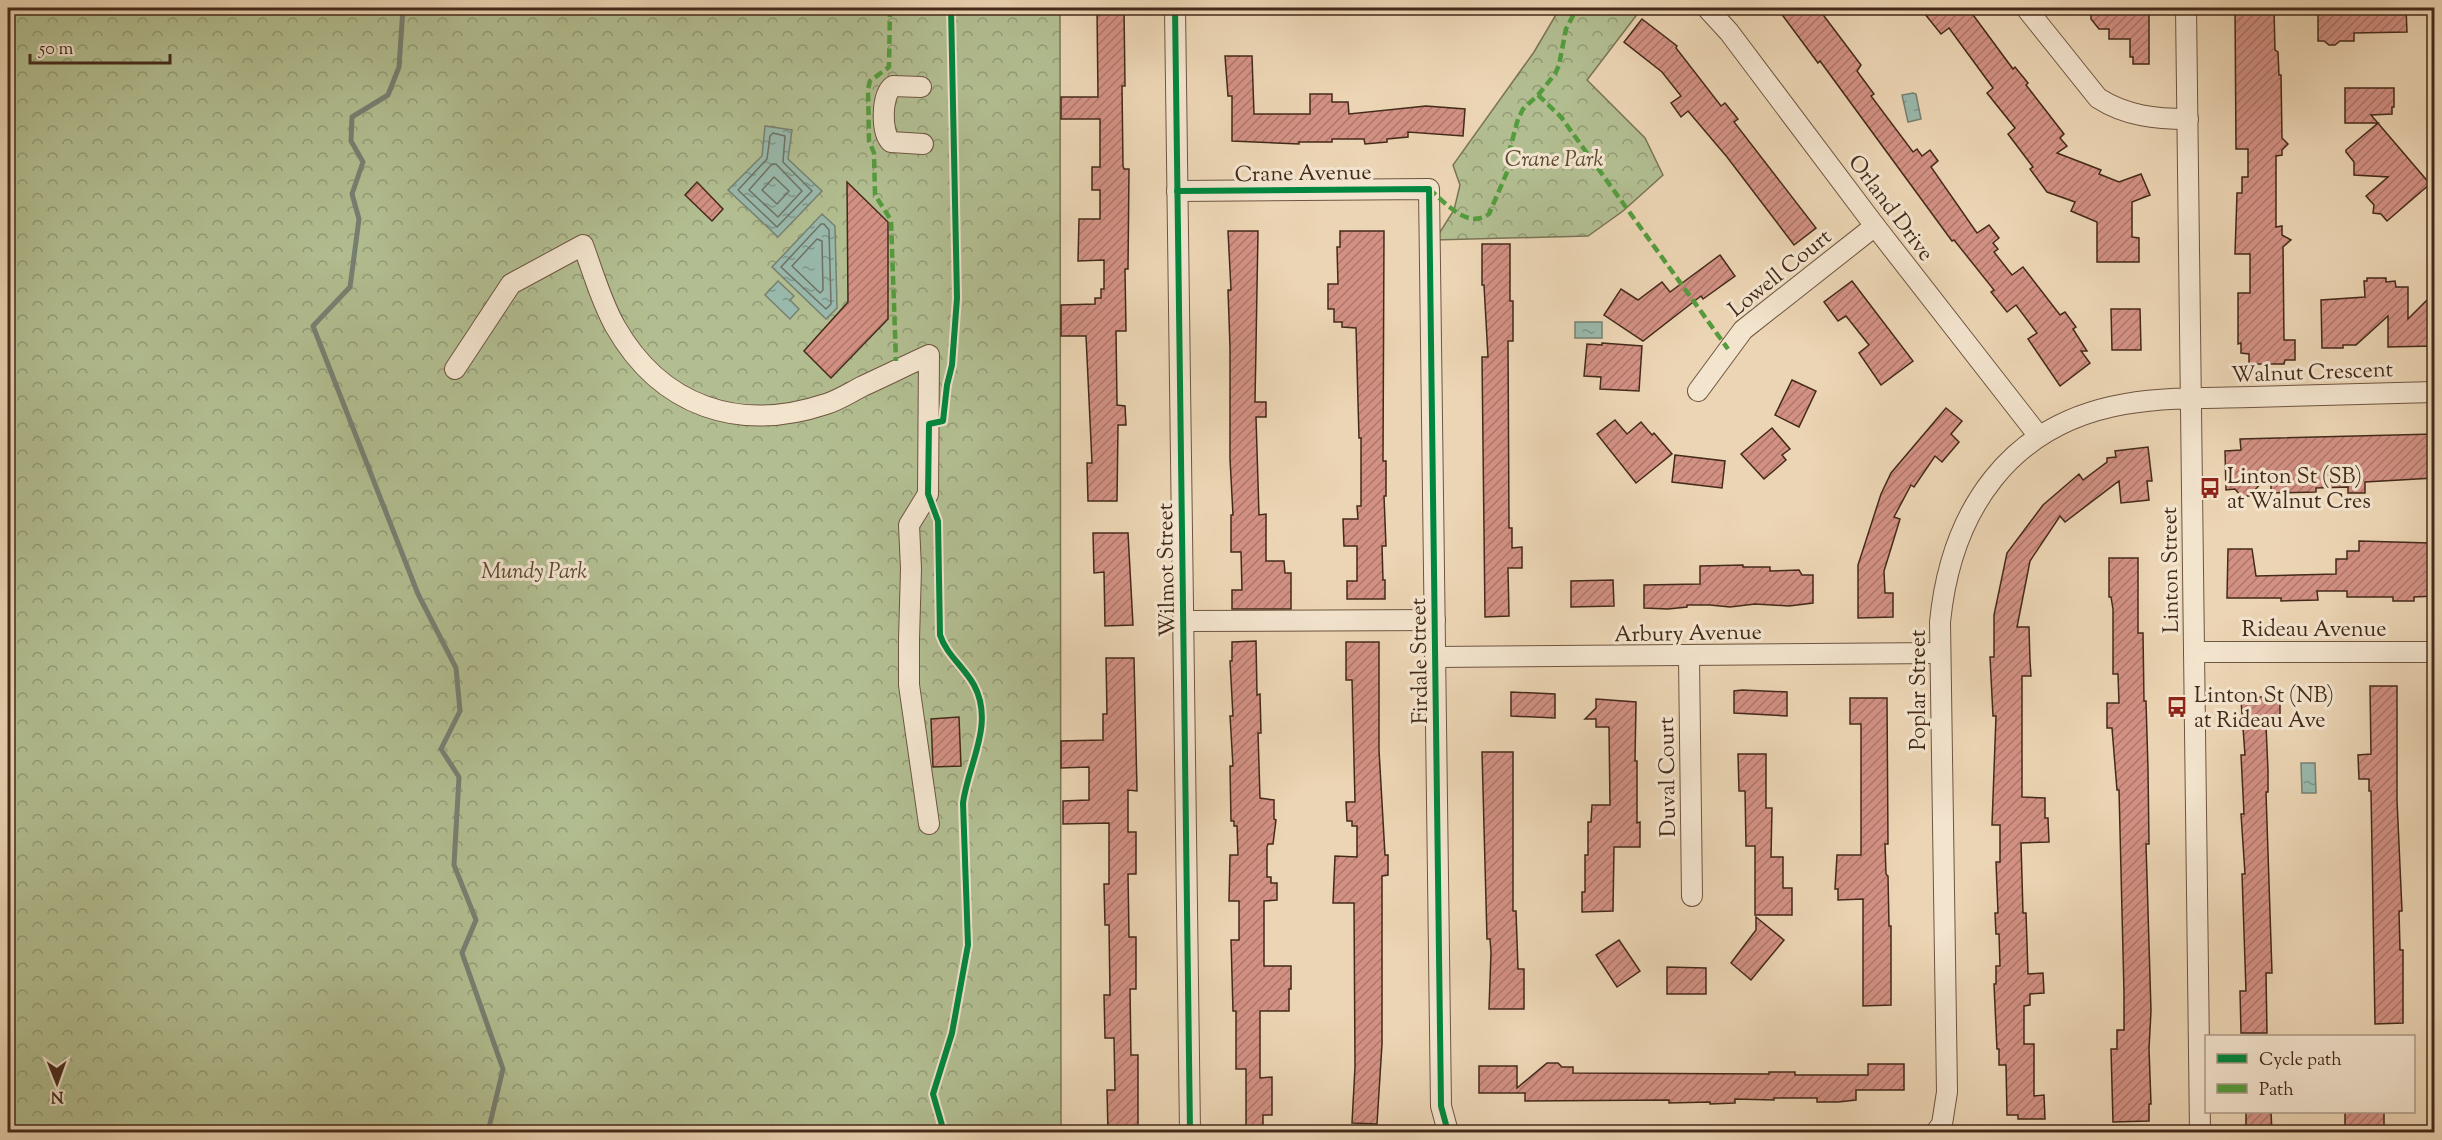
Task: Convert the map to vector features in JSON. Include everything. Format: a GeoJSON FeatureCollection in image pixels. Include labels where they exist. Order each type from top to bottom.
{"type":"FeatureCollection","features":[{"type":"Feature","properties":{"kind":"street","name":"Wilmot Street"},"geometry":{"type":"LineString","coordinates":[[1175,8],[1190,1132]]}},
{"type":"Feature","properties":{"kind":"street","name":"Orland Drive"},"geometry":{"type":"LineString","coordinates":[[1707,8],[1729,32],[1875,226],[2038,435]]}},
{"type":"Feature","properties":{"kind":"street"},"geometry":{"type":"LineString","coordinates":[[2026,8],[2098,98],[2134,114],[2161,119],[2188,119]]}},
{"type":"Feature","properties":{"kind":"street","name":"Linton Street"},"geometry":{"type":"LineString","coordinates":[[2186,8],[2200,1132]]}},
{"type":"Feature","properties":{"kind":"street"},"geometry":{"type":"LineString","coordinates":[[921,87],[893,86],[889,89],[884,98],[885,134],[891,142],[923,144]]}},
{"type":"Feature","properties":{"kind":"street","name":"Crane Avenue"},"geometry":{"type":"LineString","coordinates":[[1177,191],[1429,189]]}},
{"type":"Feature","properties":{"kind":"street","name":"Firdale Street"},"geometry":{"type":"LineString","coordinates":[[1429,189],[1442,1106],[1448,1132]]}},
{"type":"Feature","properties":{"kind":"street","name":"Lowell Court"},"geometry":{"type":"LineString","coordinates":[[1698,391],[1743,330],[1875,226]]}},
{"type":"Feature","properties":{"kind":"street"},"geometry":{"type":"LineString","coordinates":[[455,369],[511,284],[583,245],[604,303],[628,347],[649,372],[667,387],[688,399],[732,414],[752,417],[786,415],[829,403],[929,355],[928,494],[909,525],[911,569],[909,685],[929,824]]}},
{"type":"Feature","properties":{"kind":"street","name":"Walnut Crescent"},"geometry":{"type":"LineString","coordinates":[[2191,399],[2434,392]]}},
{"type":"Feature","properties":{"kind":"street","name":"Poplar Street"},"geometry":{"type":"LineString","coordinates":[[1936,1132],[1942,1124],[1947,1092],[1940,622],[1948,569],[1964,525],[1988,486],[2038,435],[2070,420],[2122,404],[2191,399]]}},
{"type":"Feature","properties":{"kind":"street"},"geometry":{"type":"LineString","coordinates":[[1184,621],[1435,620]]}},
{"type":"Feature","properties":{"kind":"street","name":"Rideau Avenue"},"geometry":{"type":"LineString","coordinates":[[2194,652],[2434,652]]}},
{"type":"Feature","properties":{"kind":"street","name":"Arbury Avenue"},"geometry":{"type":"LineString","coordinates":[[1436,657],[1689,657],[1940,653]]}},
{"type":"Feature","properties":{"kind":"street","name":"Duval Court"},"geometry":{"type":"LineString","coordinates":[[1689,657],[1692,896]]}},
{"type":"Feature","properties":{"kind":"green space","name":"Mundy Park"},"geometry":{"type":"Polygon","coordinates":[[[8,8],[1060,8],[1061,1132],[8,1132],[8,8]]]}},
{"type":"Feature","properties":{"kind":"green space","name":"Crane Park"},"geometry":{"type":"Polygon","coordinates":[[[1557,8],[1642,8],[1587,80],[1645,138],[1663,175],[1623,211],[1588,236],[1435,240],[1454,210],[1460,185],[1453,165],[1534,52],[1557,13],[1557,8]]]}},
{"type":"Feature","properties":{"kind":"water"},"geometry":{"type":"Polygon","coordinates":[[[1916,94],[1921,119],[1908,122],[1902,95],[1916,94]]]}},
{"type":"Feature","properties":{"kind":"water"},"geometry":{"type":"Polygon","coordinates":[[[765,126],[792,130],[788,159],[822,191],[778,237],[728,190],[762,156],[765,126]]]}},
{"type":"Feature","properties":{"kind":"water"},"geometry":{"type":"Polygon","coordinates":[[[822,214],[835,226],[837,308],[826,319],[772,267],[822,214]]]}},
{"type":"Feature","properties":{"kind":"water"},"geometry":{"type":"Polygon","coordinates":[[[778,281],[794,296],[790,300],[799,309],[790,319],[765,295],[778,281]]]}},
{"type":"Feature","properties":{"kind":"water"},"geometry":{"type":"Polygon","coordinates":[[[1575,322],[1602,322],[1602,338],[1575,338],[1575,322]]]}},
{"type":"Feature","properties":{"kind":"water"},"geometry":{"type":"Polygon","coordinates":[[[2301,763],[2315,763],[2316,793],[2302,793],[2301,763]]]}},
{"type":"Feature","properties":{"kind":"building"},"geometry":{"type":"Polygon","coordinates":[[[1097,8],[1124,8],[1123,166],[1124,169],[1129,169],[1128,269],[1125,269],[1126,331],[1116,331],[1117,405],[1125,406],[1126,425],[1118,425],[1117,501],[1088,501],[1087,463],[1092,463],[1086,336],[1061,336],[1061,305],[1095,304],[1095,298],[1101,298],[1101,289],[1104,289],[1104,260],[1078,261],[1079,219],[1100,219],[1100,190],[1092,190],[1092,167],[1100,167],[1100,119],[1061,119],[1061,97],[1098,97],[1097,8]]]}},
{"type":"Feature","properties":{"kind":"building"},"geometry":{"type":"Polygon","coordinates":[[[1777,8],[1818,8],[1861,65],[1857,71],[1874,94],[1871,96],[1913,152],[1917,149],[1922,156],[1930,150],[1938,161],[1931,167],[1977,233],[1989,225],[1999,238],[1993,243],[1998,249],[1994,252],[2012,275],[2023,267],[2060,315],[2065,312],[2076,327],[2073,329],[2087,351],[2081,351],[2090,363],[2060,386],[2028,339],[2037,333],[2016,305],[2007,312],[1991,292],[1994,290],[1954,240],[1952,241],[1820,61],[1818,63],[1777,8]]]}},
{"type":"Feature","properties":{"kind":"building"},"geometry":{"type":"Polygon","coordinates":[[[1920,8],[1968,8],[2013,69],[2015,67],[2028,83],[2026,85],[2064,134],[2060,138],[2067,146],[2057,153],[2101,170],[2099,174],[2119,182],[2141,174],[2150,195],[2132,202],[2132,237],[2139,238],[2139,262],[2097,262],[2097,222],[2071,211],[2075,202],[2047,192],[2030,169],[2033,167],[2008,134],[2015,128],[1987,93],[1993,88],[1949,28],[1941,34],[1920,8]]]}},
{"type":"Feature","properties":{"kind":"building"},"geometry":{"type":"Polygon","coordinates":[[[2091,8],[2149,8],[2149,64],[2133,64],[2133,57],[2130,57],[2130,39],[2109,39],[2109,29],[2099,29],[2091,19],[2091,8]]]}},
{"type":"Feature","properties":{"kind":"building"},"geometry":{"type":"Polygon","coordinates":[[[2235,8],[2274,8],[2275,50],[2278,52],[2279,75],[2281,75],[2282,138],[2288,144],[2282,150],[2282,155],[2276,156],[2276,227],[2282,226],[2282,235],[2291,240],[2283,247],[2284,340],[2295,340],[2295,360],[2285,360],[2284,364],[2249,364],[2249,354],[2241,353],[2241,343],[2238,344],[2238,293],[2250,293],[2250,254],[2235,254],[2237,193],[2242,193],[2242,177],[2248,177],[2248,149],[2236,149],[2235,8]]]}},
{"type":"Feature","properties":{"kind":"building"},"geometry":{"type":"Polygon","coordinates":[[[2318,8],[2406,8],[2407,32],[2354,33],[2354,41],[2340,41],[2335,45],[2329,45],[2324,41],[2318,41],[2318,8]]]}},
{"type":"Feature","properties":{"kind":"building"},"geometry":{"type":"Polygon","coordinates":[[[1642,19],[1677,46],[1676,48],[1721,106],[1725,103],[1738,119],[1734,122],[1816,228],[1794,245],[1727,157],[1688,111],[1681,117],[1671,103],[1681,96],[1662,72],[1624,42],[1642,19]]]}},
{"type":"Feature","properties":{"kind":"building"},"geometry":{"type":"Polygon","coordinates":[[[1225,56],[1252,56],[1254,114],[1310,114],[1310,94],[1332,94],[1332,102],[1348,102],[1349,114],[1426,106],[1465,109],[1463,136],[1408,132],[1408,137],[1365,144],[1364,139],[1332,139],[1332,142],[1299,142],[1299,144],[1232,141],[1232,96],[1228,96],[1225,56]]]}},
{"type":"Feature","properties":{"kind":"building"},"geometry":{"type":"Polygon","coordinates":[[[2345,88],[2394,88],[2392,114],[2371,115],[2378,123],[2345,123],[2345,88]]]}},
{"type":"Feature","properties":{"kind":"building"},"geometry":{"type":"Polygon","coordinates":[[[2378,123],[2430,184],[2387,221],[2381,214],[2373,213],[2374,205],[2366,196],[2388,177],[2354,175],[2354,162],[2346,152],[2378,123]]]}},
{"type":"Feature","properties":{"kind":"building"},"geometry":{"type":"Polygon","coordinates":[[[697,182],[723,209],[712,221],[685,195],[697,182]]]}},
{"type":"Feature","properties":{"kind":"building"},"geometry":{"type":"Polygon","coordinates":[[[847,182],[888,222],[888,319],[831,378],[804,351],[848,302],[847,182]]]}},
{"type":"Feature","properties":{"kind":"building"},"geometry":{"type":"Polygon","coordinates":[[[1228,231],[1258,231],[1255,402],[1266,402],[1266,417],[1256,417],[1259,515],[1266,514],[1266,561],[1284,561],[1285,573],[1291,573],[1291,609],[1232,609],[1232,590],[1242,590],[1241,552],[1231,552],[1231,515],[1233,515],[1228,290],[1231,290],[1228,231]]]}},
{"type":"Feature","properties":{"kind":"building"},"geometry":{"type":"Polygon","coordinates":[[[1340,231],[1384,231],[1383,461],[1386,461],[1386,496],[1384,496],[1386,546],[1382,546],[1385,599],[1347,599],[1347,581],[1357,581],[1357,546],[1344,546],[1343,519],[1358,519],[1357,506],[1361,506],[1361,438],[1359,438],[1356,328],[1342,327],[1342,322],[1334,322],[1334,309],[1328,309],[1328,284],[1338,284],[1337,247],[1340,247],[1340,231]]]}},
{"type":"Feature","properties":{"kind":"building"},"geometry":{"type":"Polygon","coordinates":[[[1482,244],[1510,244],[1513,341],[1508,341],[1509,528],[1512,528],[1512,548],[1522,547],[1522,568],[1508,568],[1509,616],[1485,617],[1482,357],[1488,357],[1484,285],[1482,285],[1482,244]]]}},
{"type":"Feature","properties":{"kind":"building"},"geometry":{"type":"Polygon","coordinates":[[[1720,255],[1735,276],[1703,299],[1701,296],[1643,341],[1604,315],[1621,289],[1638,300],[1662,282],[1670,292],[1720,255]]]}},
{"type":"Feature","properties":{"kind":"building"},"geometry":{"type":"Polygon","coordinates":[[[2367,278],[2386,278],[2386,282],[2395,281],[2396,287],[2408,287],[2408,319],[2434,293],[2434,346],[2388,347],[2388,316],[2356,345],[2343,345],[2343,348],[2322,348],[2321,300],[2365,297],[2364,281],[2367,281],[2367,278]]]}},
{"type":"Feature","properties":{"kind":"building"},"geometry":{"type":"Polygon","coordinates":[[[1852,281],[1913,361],[1881,385],[1859,353],[1869,345],[1846,316],[1838,321],[1824,302],[1852,281]]]}},
{"type":"Feature","properties":{"kind":"building"},"geometry":{"type":"Polygon","coordinates":[[[2111,309],[2140,309],[2141,350],[2112,350],[2111,309]]]}},
{"type":"Feature","properties":{"kind":"building"},"geometry":{"type":"Polygon","coordinates":[[[1602,343],[1642,346],[1639,391],[1600,389],[1601,377],[1584,376],[1587,344],[1602,345],[1602,343]]]}},
{"type":"Feature","properties":{"kind":"building"},"geometry":{"type":"Polygon","coordinates":[[[1792,380],[1816,391],[1799,427],[1775,415],[1792,380]]]}},
{"type":"Feature","properties":{"kind":"building"},"geometry":{"type":"Polygon","coordinates":[[[1946,408],[1962,421],[1951,434],[1959,442],[1942,462],[1935,456],[1914,487],[1911,485],[1894,517],[1900,519],[1884,571],[1885,593],[1893,593],[1893,617],[1858,618],[1858,565],[1881,494],[1891,473],[1946,408]]]}},
{"type":"Feature","properties":{"kind":"building"},"geometry":{"type":"Polygon","coordinates":[[[1615,420],[1627,434],[1641,422],[1672,454],[1636,483],[1597,434],[1615,420]]]}},
{"type":"Feature","properties":{"kind":"building"},"geometry":{"type":"Polygon","coordinates":[[[1772,428],[1790,449],[1782,455],[1786,460],[1764,479],[1741,454],[1772,428]]]}},
{"type":"Feature","properties":{"kind":"building"},"geometry":{"type":"Polygon","coordinates":[[[2434,434],[2434,478],[2365,482],[2365,493],[2348,493],[2348,487],[2316,488],[2316,492],[2271,493],[2271,473],[2249,496],[2241,496],[2235,489],[2226,490],[2225,451],[2241,450],[2240,439],[2434,434]]]}},
{"type":"Feature","properties":{"kind":"building"},"geometry":{"type":"Polygon","coordinates":[[[2148,447],[2152,481],[2147,481],[2149,500],[2121,503],[2119,481],[2065,522],[2060,516],[2030,561],[2017,627],[2029,627],[2031,676],[2022,676],[2022,797],[2045,798],[2045,818],[2048,818],[2049,842],[2021,843],[2028,974],[2043,973],[2044,993],[2030,994],[2030,1005],[2024,1006],[2024,1044],[2034,1044],[2034,1096],[2044,1095],[2045,1119],[2018,1119],[2018,1115],[2007,1115],[2006,1065],[1999,1065],[1999,1049],[1997,1049],[1994,984],[1996,984],[1996,966],[2000,966],[1999,934],[1996,934],[1995,913],[1998,913],[1996,862],[2000,862],[2000,825],[1992,825],[1996,716],[1993,716],[1990,657],[1994,657],[1994,615],[2007,553],[2043,505],[2079,474],[2083,480],[2107,462],[2107,458],[2116,457],[2115,451],[2148,447]]]}},
{"type":"Feature","properties":{"kind":"building"},"geometry":{"type":"Polygon","coordinates":[[[1675,455],[1725,461],[1722,488],[1672,482],[1675,455]]]}},
{"type":"Feature","properties":{"kind":"building"},"geometry":{"type":"Polygon","coordinates":[[[1093,533],[1128,533],[1133,625],[1105,626],[1104,572],[1094,573],[1093,533]]]}},
{"type":"Feature","properties":{"kind":"building"},"geometry":{"type":"Polygon","coordinates":[[[2359,541],[2430,543],[2430,562],[2434,562],[2434,596],[2414,597],[2414,601],[2393,601],[2393,597],[2347,597],[2347,591],[2317,591],[2318,600],[2281,601],[2281,598],[2227,598],[2228,549],[2252,549],[2256,576],[2336,574],[2336,559],[2347,559],[2347,551],[2359,551],[2359,541]]]}},
{"type":"Feature","properties":{"kind":"building"},"geometry":{"type":"Polygon","coordinates":[[[2109,558],[2138,558],[2138,633],[2143,633],[2148,769],[2149,844],[2146,844],[2151,1011],[2149,1121],[2113,1122],[2111,1049],[2117,1049],[2117,1030],[2124,1030],[2124,993],[2119,790],[2117,790],[2112,728],[2107,728],[2107,703],[2119,703],[2118,674],[2113,674],[2113,609],[2111,597],[2109,597],[2109,558]]]}},
{"type":"Feature","properties":{"kind":"building"},"geometry":{"type":"Polygon","coordinates":[[[1743,565],[1743,567],[1770,567],[1770,571],[1799,570],[1802,575],[1813,575],[1813,603],[1789,606],[1755,604],[1730,607],[1687,605],[1687,607],[1668,609],[1644,608],[1644,585],[1700,584],[1700,566],[1743,565]]]}},
{"type":"Feature","properties":{"kind":"building"},"geometry":{"type":"Polygon","coordinates":[[[1613,580],[1614,606],[1571,607],[1571,581],[1613,580]]]}},
{"type":"Feature","properties":{"kind":"building"},"geometry":{"type":"Polygon","coordinates":[[[1256,641],[1257,695],[1260,694],[1261,733],[1258,733],[1260,798],[1274,800],[1274,819],[1276,820],[1273,844],[1268,844],[1267,847],[1267,877],[1271,877],[1271,883],[1277,883],[1277,900],[1264,901],[1264,966],[1291,966],[1291,989],[1289,989],[1289,1011],[1260,1011],[1260,1078],[1272,1077],[1272,1115],[1263,1115],[1263,1126],[1246,1126],[1246,1069],[1236,1069],[1236,1011],[1233,1011],[1231,940],[1239,940],[1239,901],[1229,901],[1230,855],[1238,855],[1237,826],[1234,826],[1234,821],[1231,821],[1230,766],[1233,766],[1230,716],[1233,716],[1230,661],[1232,661],[1232,642],[1256,641]]]}},
{"type":"Feature","properties":{"kind":"building"},"geometry":{"type":"Polygon","coordinates":[[[1346,642],[1379,642],[1379,750],[1388,875],[1382,876],[1382,1044],[1377,1124],[1352,1123],[1355,1067],[1354,903],[1333,903],[1335,856],[1357,857],[1357,826],[1352,826],[1352,821],[1347,821],[1346,802],[1355,802],[1352,680],[1346,680],[1346,642]]]}},
{"type":"Feature","properties":{"kind":"building"},"geometry":{"type":"Polygon","coordinates":[[[1106,658],[1134,658],[1137,791],[1128,790],[1128,832],[1136,832],[1136,874],[1128,874],[1129,937],[1136,937],[1136,989],[1130,989],[1131,1055],[1138,1055],[1138,1132],[1108,1132],[1107,1090],[1115,1090],[1114,1038],[1105,1038],[1104,995],[1110,995],[1109,925],[1105,925],[1104,884],[1109,884],[1109,823],[1063,824],[1063,801],[1089,800],[1089,767],[1061,768],[1061,741],[1103,740],[1103,714],[1107,714],[1106,658]]]}},
{"type":"Feature","properties":{"kind":"building"},"geometry":{"type":"Polygon","coordinates":[[[2370,686],[2397,686],[2397,800],[2402,911],[2399,911],[2400,950],[2403,950],[2403,1023],[2375,1024],[2371,791],[2369,791],[2369,779],[2359,779],[2358,755],[2371,754],[2370,686]]]}},
{"type":"Feature","properties":{"kind":"building"},"geometry":{"type":"Polygon","coordinates":[[[1734,691],[1787,692],[1787,716],[1734,713],[1734,691]]]}},
{"type":"Feature","properties":{"kind":"building"},"geometry":{"type":"Polygon","coordinates":[[[1511,692],[1555,694],[1555,718],[1511,716],[1511,692]]]}},
{"type":"Feature","properties":{"kind":"building"},"geometry":{"type":"Polygon","coordinates":[[[2259,697],[2280,697],[2280,725],[2266,725],[2272,973],[2266,973],[2267,1033],[2241,1033],[2240,991],[2246,991],[2242,874],[2245,874],[2241,814],[2244,814],[2241,755],[2245,755],[2241,700],[2259,700],[2259,697]]]}},
{"type":"Feature","properties":{"kind":"building"},"geometry":{"type":"Polygon","coordinates":[[[1850,698],[1887,698],[1888,844],[1885,844],[1889,926],[1891,926],[1891,1005],[1863,1006],[1863,899],[1838,900],[1838,889],[1835,889],[1837,855],[1861,855],[1861,724],[1850,724],[1850,698]]]}},
{"type":"Feature","properties":{"kind":"building"},"geometry":{"type":"Polygon","coordinates":[[[1596,699],[1636,702],[1635,761],[1637,761],[1637,823],[1640,822],[1640,847],[1614,847],[1613,911],[1582,912],[1582,892],[1585,892],[1585,855],[1588,855],[1588,822],[1591,822],[1592,805],[1610,805],[1609,727],[1596,727],[1596,719],[1585,719],[1596,708],[1596,699]]]}},
{"type":"Feature","properties":{"kind":"building"},"geometry":{"type":"Polygon","coordinates":[[[959,717],[961,766],[933,767],[931,719],[959,717]]]}},
{"type":"Feature","properties":{"kind":"building"},"geometry":{"type":"Polygon","coordinates":[[[1482,752],[1513,752],[1513,911],[1516,911],[1518,969],[1524,969],[1524,1009],[1489,1009],[1491,953],[1490,939],[1487,939],[1482,752]]]}},
{"type":"Feature","properties":{"kind":"building"},"geometry":{"type":"Polygon","coordinates":[[[1738,754],[1766,754],[1766,808],[1772,808],[1771,857],[1783,857],[1783,888],[1792,888],[1792,915],[1755,915],[1755,846],[1746,846],[1745,791],[1739,791],[1738,754]]]}},
{"type":"Feature","properties":{"kind":"building"},"geometry":{"type":"Polygon","coordinates":[[[1756,917],[1784,940],[1751,980],[1731,963],[1756,930],[1756,917]]]}},
{"type":"Feature","properties":{"kind":"building"},"geometry":{"type":"Polygon","coordinates":[[[1619,940],[1640,971],[1617,987],[1596,955],[1619,940]]]}},
{"type":"Feature","properties":{"kind":"building"},"geometry":{"type":"Polygon","coordinates":[[[1667,967],[1706,968],[1706,994],[1667,994],[1667,967]]]}},
{"type":"Feature","properties":{"kind":"building"},"geometry":{"type":"Polygon","coordinates":[[[1547,1063],[1573,1067],[1573,1073],[1769,1074],[1769,1072],[1795,1072],[1795,1075],[1868,1075],[1868,1064],[1904,1064],[1904,1090],[1856,1090],[1856,1100],[1838,1102],[1817,1102],[1817,1098],[1774,1098],[1774,1100],[1735,1099],[1735,1103],[1710,1104],[1710,1102],[1669,1103],[1669,1100],[1525,1101],[1525,1093],[1479,1093],[1479,1066],[1517,1066],[1517,1088],[1547,1063]]]}},
{"type":"Feature","properties":{"kind":"building"},"geometry":{"type":"Polygon","coordinates":[[[2246,1113],[2271,1113],[2272,1132],[2246,1132],[2246,1113]]]}},
{"type":"Feature","properties":{"kind":"building"},"geometry":{"type":"Polygon","coordinates":[[[2345,1113],[2384,1113],[2384,1132],[2345,1132],[2345,1113]]]}},
{"type":"Feature","properties":{"kind":"waterway"},"geometry":{"type":"LineString","coordinates":[[403,8],[399,67],[388,95],[352,117],[351,141],[363,162],[352,194],[359,219],[350,287],[313,326],[418,594],[456,668],[460,711],[441,749],[459,777],[454,865],[476,920],[462,953],[503,1069],[488,1132]]}},
{"type":"Feature","properties":{"kind":"marked path"},"geometry":{"type":"LineString","coordinates":[[890,8],[889,67],[870,81],[868,89],[869,141],[874,153],[875,195],[891,220],[896,361]]}},
{"type":"Feature","properties":{"kind":"marked path"},"geometry":{"type":"LineString","coordinates":[[1429,189],[1449,207],[1465,217],[1473,219],[1489,214],[1508,170],[1508,156],[1518,119],[1523,109],[1555,74],[1566,29],[1577,8]]}},
{"type":"Feature","properties":{"kind":"marked path"},"geometry":{"type":"LineString","coordinates":[[1538,95],[1561,117],[1728,349]]}},
{"type":"Feature","properties":{"kind":"cycle path"},"geometry":{"type":"LineString","coordinates":[[944,1132],[933,1094],[952,1033],[968,945],[963,803],[978,744],[982,714],[974,685],[946,648],[940,635],[938,521],[928,494],[929,424],[943,421],[952,365],[957,298],[951,8]]}},
{"type":"Feature","properties":{"kind":"cycle path"},"geometry":{"type":"LineString","coordinates":[[1175,8],[1190,1132]]}},
{"type":"Feature","properties":{"kind":"cycle path"},"geometry":{"type":"LineString","coordinates":[[1177,191],[1429,189],[1441,1106],[1448,1132]]}},
{"type":"Feature","properties":{"kind":"place","name":"Linton St (SB) at Walnut Cres"},"geometry":{"type":"Point","coordinates":[2210,488]}},
{"type":"Feature","properties":{"kind":"place","name":"Linton St (NB) at Rideau Ave"},"geometry":{"type":"Point","coordinates":[2177,707]}}]}
